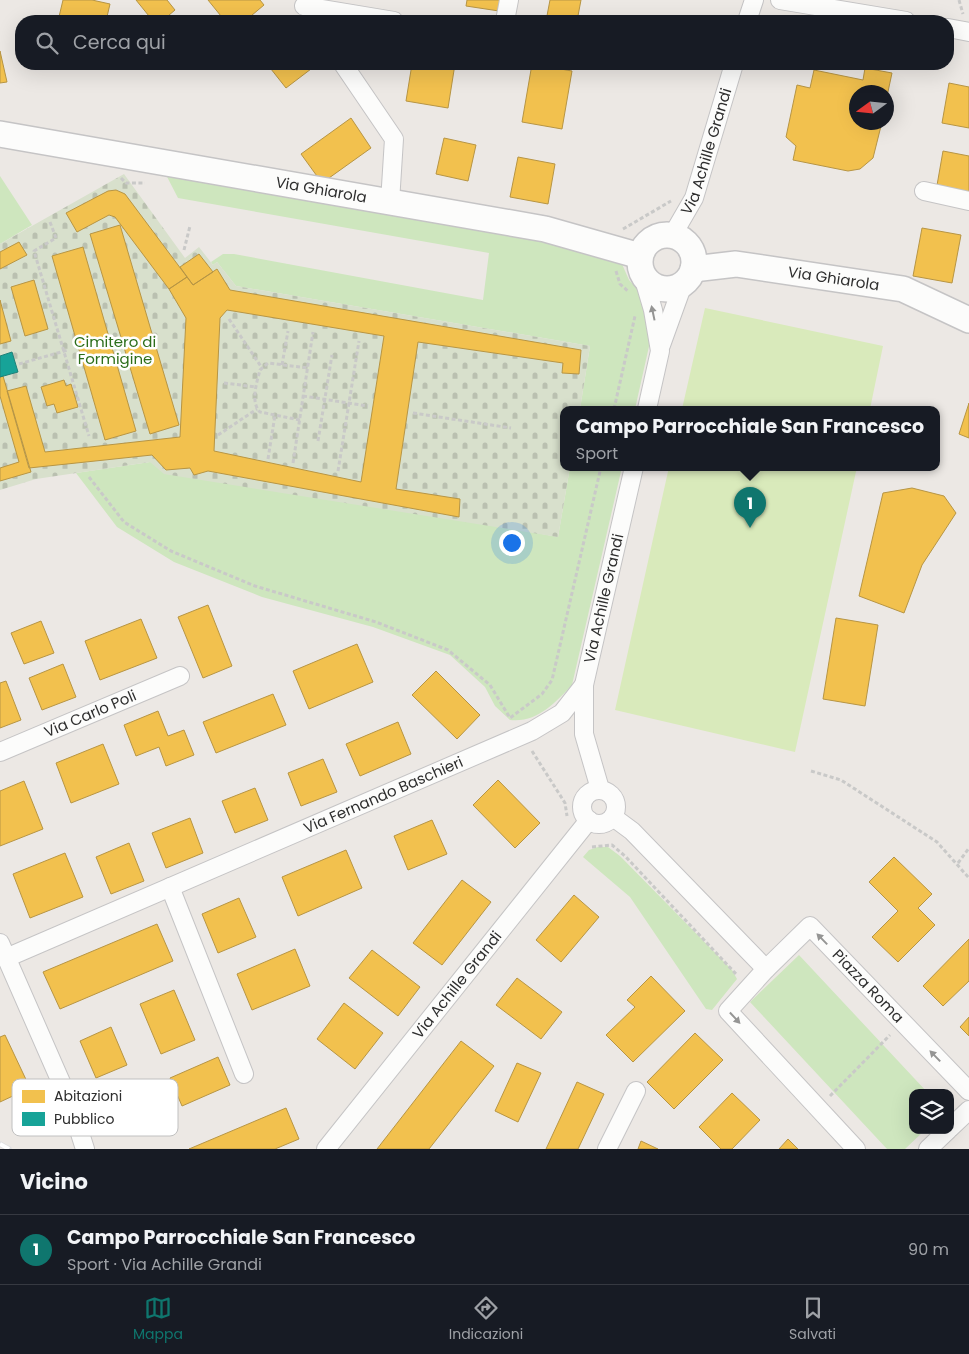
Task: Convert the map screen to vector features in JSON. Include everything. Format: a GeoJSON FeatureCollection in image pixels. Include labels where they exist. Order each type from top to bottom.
{"type":"FeatureCollection","features":[{"type":"Feature","properties":{"kind":"street"},"geometry":{"type":"LineString","coordinates":[[505,15],[509,0]]}},
{"type":"Feature","properties":{"kind":"street"},"geometry":{"type":"LineString","coordinates":[[749,15],[754,0]]}},
{"type":"Feature","properties":{"kind":"street"},"geometry":{"type":"LineString","coordinates":[[780,0],[870,15]]}},
{"type":"Feature","properties":{"kind":"street"},"geometry":{"type":"LineString","coordinates":[[302,3],[310,15]]}},
{"type":"Feature","properties":{"kind":"street"},"geometry":{"type":"LineString","coordinates":[[302,3],[363,15]]}},
{"type":"Feature","properties":{"kind":"street"},"geometry":{"type":"LineString","coordinates":[[954,27],[967,24]]}},
{"type":"Feature","properties":{"kind":"street"},"geometry":{"type":"LineString","coordinates":[[347,70],[394,139],[390,202]]}},
{"type":"Feature","properties":{"kind":"street","name":"Via Achille Grandi"},"geometry":{"type":"LineString","coordinates":[[672,236],[694,198],[732,70]]}},
{"type":"Feature","properties":{"kind":"street","name":"Via Ghiarola"},"geometry":{"type":"LineString","coordinates":[[0,134],[544,229],[666,290],[688,276],[736,264],[904,289],[969,320]]}},
{"type":"Feature","properties":{"kind":"street"},"geometry":{"type":"LineString","coordinates":[[924,191],[969,201]]}},
{"type":"Feature","properties":{"kind":"street"},"geometry":{"type":"LineString","coordinates":[[648,406],[670,316],[693,260],[687,244],[672,236],[656,238],[649,242],[639,276],[653,310],[660,351]]}},
{"type":"Feature","properties":{"kind":"street","name":"Via Achille Grandi"},"geometry":{"type":"LineString","coordinates":[[600,790],[584,734],[584,685],[633,471]]}},
{"type":"Feature","properties":{"kind":"street","name":"Via Carlo Poli"},"geometry":{"type":"LineString","coordinates":[[0,752],[180,676]]}},
{"type":"Feature","properties":{"kind":"street","name":"Via Fernando Baschieri"},"geometry":{"type":"LineString","coordinates":[[3,951],[170,887],[532,731],[562,713],[584,685]]}},
{"type":"Feature","properties":{"kind":"street"},"geometry":{"type":"LineString","coordinates":[[600,790],[614,797],[616,807],[613,817],[609,821],[599,824],[589,820],[583,812],[583,801],[590,793],[600,790]]}},
{"type":"Feature","properties":{"kind":"street"},"geometry":{"type":"LineString","coordinates":[[613,817],[632,831],[766,969]]}},
{"type":"Feature","properties":{"kind":"street","name":"Via Achille Grandi"},"geometry":{"type":"LineString","coordinates":[[326,1149],[589,820]]}},
{"type":"Feature","properties":{"kind":"street"},"geometry":{"type":"LineString","coordinates":[[170,887],[244,1074]]}},
{"type":"Feature","properties":{"kind":"street","name":"Piazza Roma"},"geometry":{"type":"LineString","coordinates":[[856,1149],[728,1011],[766,969],[810,926],[969,1091]]}},
{"type":"Feature","properties":{"kind":"street"},"geometry":{"type":"LineString","coordinates":[[3,951],[60,1079]]}},
{"type":"Feature","properties":{"kind":"street"},"geometry":{"type":"LineString","coordinates":[[607,1149],[636,1091]]}},
{"type":"Feature","properties":{"kind":"street"},"geometry":{"type":"LineString","coordinates":[[954,1124],[969,1110]]}},
{"type":"Feature","properties":{"kind":"street"},"geometry":{"type":"LineString","coordinates":[[928,1149],[944,1134]]}},
{"type":"Feature","properties":{"kind":"street"},"geometry":{"type":"LineString","coordinates":[[81,1136],[85,1149]]}},
{"type":"Feature","properties":{"kind":"path"},"geometry":{"type":"LineString","coordinates":[[958,0],[967,24]]}},
{"type":"Feature","properties":{"kind":"path"},"geometry":{"type":"LineString","coordinates":[[614,227],[624,229],[671,200]]}},
{"type":"Feature","properties":{"kind":"path"},"geometry":{"type":"LineString","coordinates":[[50,222],[56,238],[34,252],[66,350],[89,436]]}},
{"type":"Feature","properties":{"kind":"path"},"geometry":{"type":"LineString","coordinates":[[184,250],[190,226]]}},
{"type":"Feature","properties":{"kind":"path"},"geometry":{"type":"LineString","coordinates":[[614,263],[620,284],[639,276]]}},
{"type":"Feature","properties":{"kind":"path"},"geometry":{"type":"LineString","coordinates":[[615,406],[637,308]]}},
{"type":"Feature","properties":{"kind":"path"},"geometry":{"type":"LineString","coordinates":[[229,319],[262,368]]}},
{"type":"Feature","properties":{"kind":"path"},"geometry":{"type":"LineString","coordinates":[[282,365],[288,330]]}},
{"type":"Feature","properties":{"kind":"path"},"geometry":{"type":"LineString","coordinates":[[293,463],[313,332]]}},
{"type":"Feature","properties":{"kind":"path"},"geometry":{"type":"LineString","coordinates":[[338,471],[359,341]]}},
{"type":"Feature","properties":{"kind":"path"},"geometry":{"type":"LineString","coordinates":[[19,364],[66,350]]}},
{"type":"Feature","properties":{"kind":"path"},"geometry":{"type":"LineString","coordinates":[[318,442],[332,355]]}},
{"type":"Feature","properties":{"kind":"path"},"geometry":{"type":"LineString","coordinates":[[257,409],[256,387],[262,368],[268,363],[308,368]]}},
{"type":"Feature","properties":{"kind":"path"},"geometry":{"type":"LineString","coordinates":[[224,383],[256,387]]}},
{"type":"Feature","properties":{"kind":"path"},"geometry":{"type":"LineString","coordinates":[[304,396],[368,406]]}},
{"type":"Feature","properties":{"kind":"path"},"geometry":{"type":"LineString","coordinates":[[257,409],[260,412],[300,420]]}},
{"type":"Feature","properties":{"kind":"path"},"geometry":{"type":"LineString","coordinates":[[218,435],[257,409]]}},
{"type":"Feature","properties":{"kind":"path"},"geometry":{"type":"LineString","coordinates":[[413,413],[511,428]]}},
{"type":"Feature","properties":{"kind":"path"},"geometry":{"type":"LineString","coordinates":[[268,459],[275,415]]}},
{"type":"Feature","properties":{"kind":"path"},"geometry":{"type":"LineString","coordinates":[[89,477],[124,522],[171,551],[255,586],[376,622],[448,650],[490,685],[510,718],[542,694],[552,680],[600,471]]}},
{"type":"Feature","properties":{"kind":"path"},"geometry":{"type":"LineString","coordinates":[[529,746],[565,803],[568,814],[565,820]]}},
{"type":"Feature","properties":{"kind":"path"},"geometry":{"type":"LineString","coordinates":[[811,770],[841,780],[937,842],[958,863],[969,878]]}},
{"type":"Feature","properties":{"kind":"path"},"geometry":{"type":"LineString","coordinates":[[586,849],[596,845],[612,845],[625,856],[732,969],[740,980]]}},
{"type":"Feature","properties":{"kind":"path"},"geometry":{"type":"LineString","coordinates":[[958,863],[969,848]]}},
{"type":"Feature","properties":{"kind":"path"},"geometry":{"type":"LineString","coordinates":[[826,1100],[892,1033]]}},
{"type":"Feature","properties":{"kind":"green space"},"geometry":{"type":"Polygon","coordinates":[[[163,169],[610,254],[622,264],[629,280],[645,297],[654,324],[636,406],[580,406],[590,346],[236,286],[217,262],[213,265],[211,262],[223,254],[234,254],[483,300],[489,253],[178,198],[163,169]]]}},
{"type":"Feature","properties":{"kind":"green space","name":"Cimitero di Formigine"},"geometry":{"type":"Polygon","coordinates":[[[124,174],[185,258],[199,247],[213,265],[217,262],[236,286],[590,346],[580,406],[560,406],[560,471],[569,471],[558,537],[164,474],[150,462],[36,479],[0,490],[0,244],[124,174]]]}},
{"type":"Feature","properties":{"kind":"green space"},"geometry":{"type":"Polygon","coordinates":[[[0,176],[32,225],[0,244],[0,176]]]}},
{"type":"Feature","properties":{"kind":"green space"},"geometry":{"type":"Polygon","coordinates":[[[705,308],[883,346],[871,406],[683,406],[705,308]]]}},
{"type":"Feature","properties":{"kind":"green space"},"geometry":{"type":"Polygon","coordinates":[[[150,462],[558,537],[569,471],[621,471],[572,685],[545,710],[537,715],[520,720],[510,720],[495,706],[485,687],[450,655],[373,627],[262,597],[174,562],[117,527],[76,473],[150,462]]]}},
{"type":"Feature","properties":{"kind":"green space"},"geometry":{"type":"Polygon","coordinates":[[[668,471],[856,471],[795,752],[615,710],[668,471]]]}},
{"type":"Feature","properties":{"kind":"green space"},"geometry":{"type":"Polygon","coordinates":[[[598,847],[608,847],[620,856],[732,970],[737,979],[712,1010],[706,1009],[630,897],[583,857],[589,850],[598,847]]]}},
{"type":"Feature","properties":{"kind":"green space"},"geometry":{"type":"Polygon","coordinates":[[[799,955],[924,1089],[909,1089],[909,1134],[921,1134],[905,1149],[887,1149],[750,1002],[799,955]]]}},
{"type":"Feature","properties":{"kind":"building: Abitazioni"},"geometry":{"type":"Polygon","coordinates":[[[63,0],[92,0],[110,4],[107,15],[59,15],[63,0]]]}},
{"type":"Feature","properties":{"kind":"building: Abitazioni"},"geometry":{"type":"Polygon","coordinates":[[[136,0],[167,0],[175,10],[169,15],[148,15],[136,0]]]}},
{"type":"Feature","properties":{"kind":"building: Abitazioni"},"geometry":{"type":"Polygon","coordinates":[[[208,0],[260,0],[264,5],[252,15],[220,15],[208,0]]]}},
{"type":"Feature","properties":{"kind":"building: Abitazioni"},"geometry":{"type":"Polygon","coordinates":[[[467,0],[501,0],[499,11],[466,6],[467,0]]]}},
{"type":"Feature","properties":{"kind":"building: Abitazioni"},"geometry":{"type":"Polygon","coordinates":[[[550,0],[581,0],[578,15],[547,15],[550,0]]]}},
{"type":"Feature","properties":{"kind":"building: Abitazioni"},"geometry":{"type":"Polygon","coordinates":[[[0,51],[7,82],[0,83],[0,51]]]}},
{"type":"Feature","properties":{"kind":"building: Abitazioni"},"geometry":{"type":"Polygon","coordinates":[[[272,70],[310,70],[286,88],[272,70]]]}},
{"type":"Feature","properties":{"kind":"building: Abitazioni"},"geometry":{"type":"Polygon","coordinates":[[[411,70],[454,70],[448,108],[406,101],[411,70]]]}},
{"type":"Feature","properties":{"kind":"building: Abitazioni"},"geometry":{"type":"Polygon","coordinates":[[[531,70],[572,71],[562,129],[522,122],[531,70]]]}},
{"type":"Feature","properties":{"kind":"building: Abitazioni"},"geometry":{"type":"Polygon","coordinates":[[[814,70],[863,80],[865,70],[892,73],[889,85],[849,85],[849,130],[880,130],[873,158],[860,169],[848,171],[793,160],[796,146],[786,137],[797,85],[810,88],[814,70]]]}},
{"type":"Feature","properties":{"kind":"building: Abitazioni"},"geometry":{"type":"Polygon","coordinates":[[[949,83],[969,87],[969,128],[942,123],[949,83]]]}},
{"type":"Feature","properties":{"kind":"building: Abitazioni"},"geometry":{"type":"Polygon","coordinates":[[[351,118],[371,148],[322,183],[301,154],[351,118]]]}},
{"type":"Feature","properties":{"kind":"building: Abitazioni"},"geometry":{"type":"Polygon","coordinates":[[[444,138],[476,145],[468,181],[436,174],[444,138]]]}},
{"type":"Feature","properties":{"kind":"building: Abitazioni"},"geometry":{"type":"Polygon","coordinates":[[[943,151],[969,156],[969,198],[936,191],[943,151]]]}},
{"type":"Feature","properties":{"kind":"building: Abitazioni"},"geometry":{"type":"Polygon","coordinates":[[[518,157],[555,164],[548,204],[510,197],[518,157]]]}},
{"type":"Feature","properties":{"kind":"building: Abitazioni"},"geometry":{"type":"Polygon","coordinates":[[[116,190],[125,194],[187,277],[169,289],[115,217],[109,215],[77,232],[66,213],[108,191],[116,190]]]}},
{"type":"Feature","properties":{"kind":"building: Abitazioni"},"geometry":{"type":"Polygon","coordinates":[[[120,225],[179,425],[150,434],[90,234],[120,225]]]}},
{"type":"Feature","properties":{"kind":"building: Abitazioni"},"geometry":{"type":"Polygon","coordinates":[[[922,228],[961,235],[952,283],[913,276],[922,228]]]}},
{"type":"Feature","properties":{"kind":"building: Abitazioni"},"geometry":{"type":"Polygon","coordinates":[[[19,242],[27,255],[0,269],[0,252],[19,242]]]}},
{"type":"Feature","properties":{"kind":"building: Abitazioni"},"geometry":{"type":"Polygon","coordinates":[[[83,247],[136,431],[105,440],[52,256],[83,247]]]}},
{"type":"Feature","properties":{"kind":"building: Abitazioni"},"geometry":{"type":"Polygon","coordinates":[[[199,254],[213,272],[193,285],[180,267],[199,254]]]}},
{"type":"Feature","properties":{"kind":"building: Abitazioni"},"geometry":{"type":"Polygon","coordinates":[[[217,269],[230,290],[581,350],[579,374],[562,373],[563,363],[418,342],[396,489],[460,499],[459,517],[208,471],[194,475],[190,468],[166,470],[152,455],[29,468],[7,391],[26,386],[45,452],[180,437],[186,318],[169,289],[187,277],[193,285],[217,269]],[[227,310],[220,318],[214,451],[361,482],[384,336],[227,310]]]}},
{"type":"Feature","properties":{"kind":"building: Abitazioni"},"geometry":{"type":"Polygon","coordinates":[[[34,280],[48,329],[25,336],[11,287],[34,280]]]}},
{"type":"Feature","properties":{"kind":"building: Abitazioni"},"geometry":{"type":"Polygon","coordinates":[[[0,300],[11,341],[0,344],[0,300]]]}},
{"type":"Feature","properties":{"kind":"building: Abitazioni"},"geometry":{"type":"Polygon","coordinates":[[[3,376],[31,472],[0,481],[0,468],[19,462],[0,396],[0,377],[3,376]]]}},
{"type":"Feature","properties":{"kind":"building: Abitazioni"},"geometry":{"type":"Polygon","coordinates":[[[64,380],[66,386],[71,384],[78,407],[57,413],[54,404],[47,406],[41,387],[64,380]]]}},
{"type":"Feature","properties":{"kind":"building: Abitazioni"},"geometry":{"type":"Polygon","coordinates":[[[969,403],[969,438],[959,434],[969,403]]]}},
{"type":"Feature","properties":{"kind":"building: Abitazioni"},"geometry":{"type":"Polygon","coordinates":[[[912,488],[944,496],[956,513],[922,565],[904,613],[859,596],[883,493],[912,488]]]}},
{"type":"Feature","properties":{"kind":"building: Abitazioni"},"geometry":{"type":"Polygon","coordinates":[[[208,605],[232,666],[203,678],[178,617],[208,605]]]}},
{"type":"Feature","properties":{"kind":"building: Abitazioni"},"geometry":{"type":"Polygon","coordinates":[[[836,618],[878,625],[865,706],[823,699],[836,618]]]}},
{"type":"Feature","properties":{"kind":"building: Abitazioni"},"geometry":{"type":"Polygon","coordinates":[[[141,619],[157,658],[100,680],[85,641],[141,619]]]}},
{"type":"Feature","properties":{"kind":"building: Abitazioni"},"geometry":{"type":"Polygon","coordinates":[[[41,621],[54,653],[24,664],[11,633],[41,621]]]}},
{"type":"Feature","properties":{"kind":"building: Abitazioni"},"geometry":{"type":"Polygon","coordinates":[[[357,644],[373,682],[309,709],[293,671],[357,644]]]}},
{"type":"Feature","properties":{"kind":"building: Abitazioni"},"geometry":{"type":"Polygon","coordinates":[[[63,664],[76,697],[42,710],[29,678],[63,664]]]}},
{"type":"Feature","properties":{"kind":"building: Abitazioni"},"geometry":{"type":"Polygon","coordinates":[[[436,671],[480,715],[457,739],[412,695],[436,671]]]}},
{"type":"Feature","properties":{"kind":"building: Abitazioni"},"geometry":{"type":"Polygon","coordinates":[[[6,681],[21,720],[0,728],[0,683],[6,681]]]}},
{"type":"Feature","properties":{"kind":"building: Abitazioni"},"geometry":{"type":"Polygon","coordinates":[[[273,694],[286,725],[216,753],[203,722],[273,694]]]}},
{"type":"Feature","properties":{"kind":"building: Abitazioni"},"geometry":{"type":"Polygon","coordinates":[[[158,711],[168,736],[184,730],[194,755],[166,766],[159,747],[136,756],[124,725],[158,711]]]}},
{"type":"Feature","properties":{"kind":"building: Abitazioni"},"geometry":{"type":"Polygon","coordinates":[[[398,722],[411,754],[360,776],[346,744],[398,722]]]}},
{"type":"Feature","properties":{"kind":"building: Abitazioni"},"geometry":{"type":"Polygon","coordinates":[[[103,744],[119,784],[71,803],[56,763],[103,744]]]}},
{"type":"Feature","properties":{"kind":"building: Abitazioni"},"geometry":{"type":"Polygon","coordinates":[[[323,759],[337,792],[301,806],[288,773],[323,759]]]}},
{"type":"Feature","properties":{"kind":"building: Abitazioni"},"geometry":{"type":"Polygon","coordinates":[[[498,780],[540,823],[515,848],[473,805],[498,780]]]}},
{"type":"Feature","properties":{"kind":"building: Abitazioni"},"geometry":{"type":"Polygon","coordinates":[[[24,781],[43,829],[0,846],[0,791],[24,781]]]}},
{"type":"Feature","properties":{"kind":"building: Abitazioni"},"geometry":{"type":"Polygon","coordinates":[[[255,788],[268,820],[235,833],[222,801],[255,788]]]}},
{"type":"Feature","properties":{"kind":"building: Abitazioni"},"geometry":{"type":"Polygon","coordinates":[[[190,818],[203,853],[166,868],[152,833],[190,818]]]}},
{"type":"Feature","properties":{"kind":"building: Abitazioni"},"geometry":{"type":"Polygon","coordinates":[[[432,820],[447,854],[408,870],[394,836],[432,820]]]}},
{"type":"Feature","properties":{"kind":"building: Abitazioni"},"geometry":{"type":"Polygon","coordinates":[[[129,843],[144,881],[111,894],[96,857],[129,843]]]}},
{"type":"Feature","properties":{"kind":"building: Abitazioni"},"geometry":{"type":"Polygon","coordinates":[[[346,850],[362,888],[298,916],[282,877],[346,850]]]}},
{"type":"Feature","properties":{"kind":"building: Abitazioni"},"geometry":{"type":"Polygon","coordinates":[[[65,853],[83,897],[30,918],[13,874],[65,853]]]}},
{"type":"Feature","properties":{"kind":"building: Abitazioni"},"geometry":{"type":"Polygon","coordinates":[[[894,857],[932,894],[918,908],[935,925],[898,962],[872,937],[898,911],[869,882],[894,857]]]}},
{"type":"Feature","properties":{"kind":"building: Abitazioni"},"geometry":{"type":"Polygon","coordinates":[[[462,880],[491,902],[442,965],[413,943],[462,880]]]}},
{"type":"Feature","properties":{"kind":"building: Abitazioni"},"geometry":{"type":"Polygon","coordinates":[[[574,895],[599,917],[561,962],[536,940],[574,895]]]}},
{"type":"Feature","properties":{"kind":"building: Abitazioni"},"geometry":{"type":"Polygon","coordinates":[[[239,898],[256,937],[218,953],[202,914],[239,898]]]}},
{"type":"Feature","properties":{"kind":"building: Abitazioni"},"geometry":{"type":"Polygon","coordinates":[[[157,924],[173,961],[60,1009],[43,972],[157,924]]]}},
{"type":"Feature","properties":{"kind":"building: Abitazioni"},"geometry":{"type":"Polygon","coordinates":[[[969,939],[969,981],[943,1006],[923,986],[969,939]]]}},
{"type":"Feature","properties":{"kind":"building: Abitazioni"},"geometry":{"type":"Polygon","coordinates":[[[295,949],[310,986],[252,1010],[237,974],[295,949]]]}},
{"type":"Feature","properties":{"kind":"building: Abitazioni"},"geometry":{"type":"Polygon","coordinates":[[[372,950],[420,987],[398,1016],[349,978],[372,950]]]}},
{"type":"Feature","properties":{"kind":"building: Abitazioni"},"geometry":{"type":"Polygon","coordinates":[[[651,976],[685,1011],[633,1062],[606,1035],[635,1007],[627,1000],[651,976]]]}},
{"type":"Feature","properties":{"kind":"building: Abitazioni"},"geometry":{"type":"Polygon","coordinates":[[[517,978],[562,1012],[541,1039],[496,1005],[517,978]]]}},
{"type":"Feature","properties":{"kind":"building: Abitazioni"},"geometry":{"type":"Polygon","coordinates":[[[174,990],[195,1040],[161,1054],[140,1004],[174,990]]]}},
{"type":"Feature","properties":{"kind":"building: Abitazioni"},"geometry":{"type":"Polygon","coordinates":[[[344,1003],[383,1033],[355,1069],[317,1039],[344,1003]]]}},
{"type":"Feature","properties":{"kind":"building: Abitazioni"},"geometry":{"type":"Polygon","coordinates":[[[969,1017],[969,1036],[960,1027],[969,1017]]]}},
{"type":"Feature","properties":{"kind":"building: Abitazioni"},"geometry":{"type":"Polygon","coordinates":[[[111,1027],[127,1065],[96,1078],[80,1041],[111,1027]]]}},
{"type":"Feature","properties":{"kind":"building: Abitazioni"},"geometry":{"type":"Polygon","coordinates":[[[695,1033],[723,1060],[674,1109],[647,1082],[695,1033]]]}},
{"type":"Feature","properties":{"kind":"building: Abitazioni"},"geometry":{"type":"Polygon","coordinates":[[[5,1035],[26,1079],[12,1079],[12,1096],[0,1102],[0,1037],[5,1035]]]}},
{"type":"Feature","properties":{"kind":"building: Abitazioni"},"geometry":{"type":"Polygon","coordinates":[[[461,1041],[494,1066],[429,1149],[377,1149],[461,1041]]]}},
{"type":"Feature","properties":{"kind":"building: Abitazioni"},"geometry":{"type":"Polygon","coordinates":[[[218,1057],[230,1085],[182,1106],[178,1097],[178,1079],[170,1078],[218,1057]]]}},
{"type":"Feature","properties":{"kind":"building: Abitazioni"},"geometry":{"type":"Polygon","coordinates":[[[517,1063],[541,1073],[518,1122],[495,1111],[517,1063]]]}},
{"type":"Feature","properties":{"kind":"building: Abitazioni"},"geometry":{"type":"Polygon","coordinates":[[[577,1082],[604,1094],[578,1149],[546,1149],[577,1082]]]}},
{"type":"Feature","properties":{"kind":"building: Abitazioni"},"geometry":{"type":"Polygon","coordinates":[[[732,1093],[760,1120],[732,1149],[721,1149],[699,1127],[732,1093]]]}},
{"type":"Feature","properties":{"kind":"building: Abitazioni"},"geometry":{"type":"Polygon","coordinates":[[[286,1108],[299,1139],[275,1149],[189,1149],[286,1108]]]}},
{"type":"Feature","properties":{"kind":"building: Abitazioni"},"geometry":{"type":"Polygon","coordinates":[[[788,1139],[798,1149],[779,1149],[788,1139]]]}},
{"type":"Feature","properties":{"kind":"building: Abitazioni"},"geometry":{"type":"Polygon","coordinates":[[[641,1141],[658,1149],[638,1149],[641,1141]]]}},
{"type":"Feature","properties":{"kind":"building: Pubblico"},"geometry":{"type":"Polygon","coordinates":[[[12,352],[18,372],[0,377],[0,356],[12,352]]]}},
{"type":"Feature","properties":{"kind":"railway"},"geometry":{"type":"LineString","coordinates":[[0,1144],[9,1149]]}},
{"type":"Feature","properties":{"kind":"place","name":"Campo Parrocchiale San Francesco"},"geometry":{"type":"Point","coordinates":[750,528]}}]}
